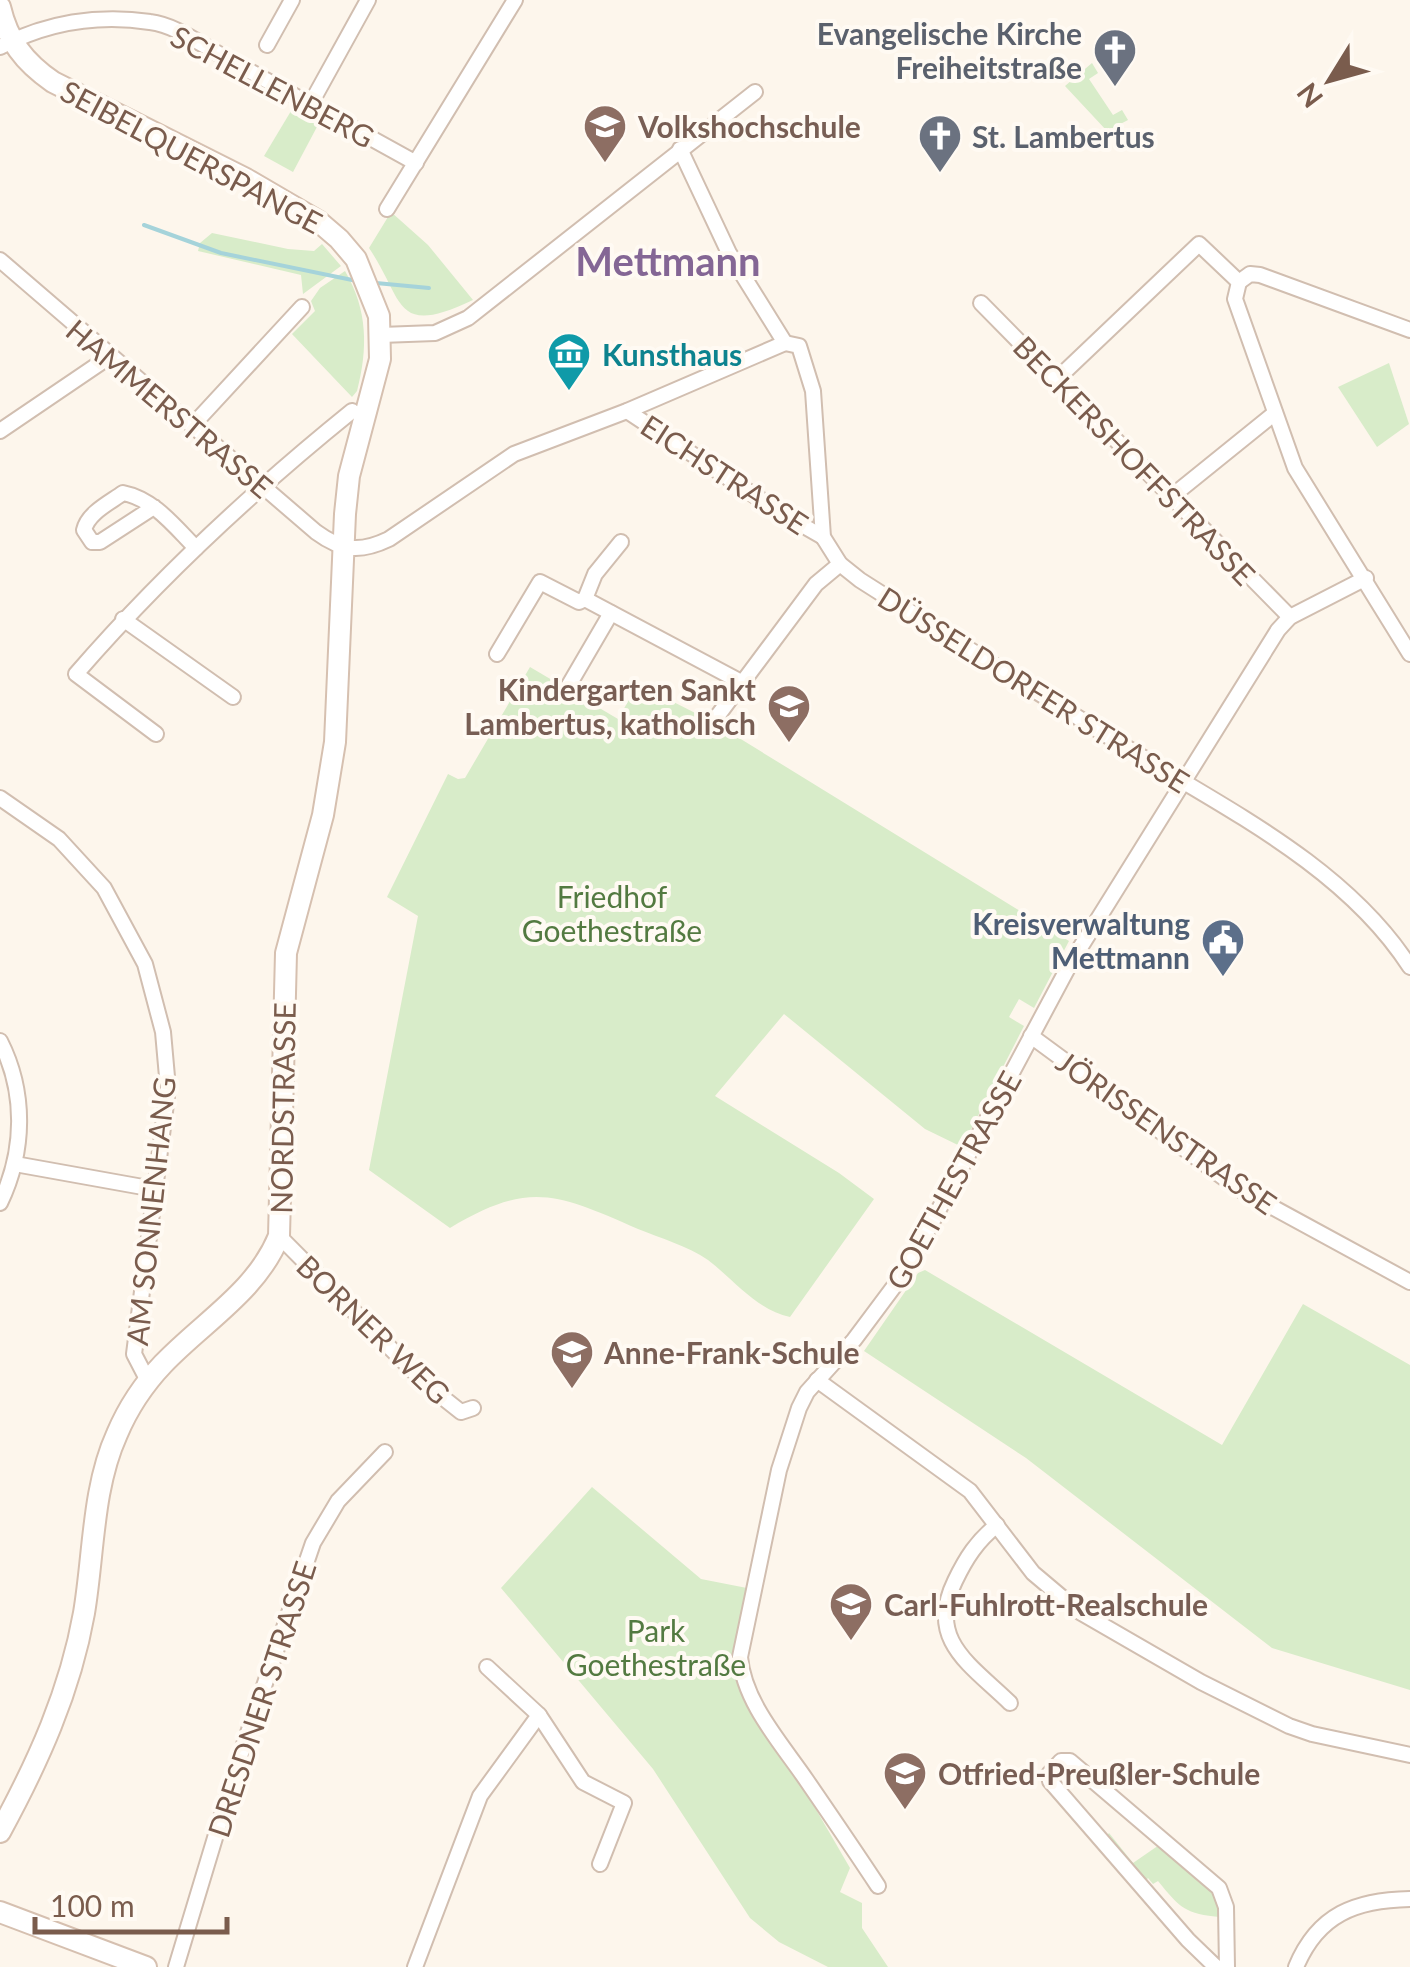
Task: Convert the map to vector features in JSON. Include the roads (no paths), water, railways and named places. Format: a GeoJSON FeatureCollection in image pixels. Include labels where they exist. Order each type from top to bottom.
{"type":"FeatureCollection","features":[{"type":"Feature","properties":{"kind":"main road"},"geometry":{"type":"LineString","coordinates":[[0,7],[6,44]]}},
{"type":"Feature","properties":{"kind":"main road","name":"SEIBELQUERSPANGE"},"geometry":{"type":"LineString","coordinates":[[6,44],[33,68],[246,179],[318,222],[349,250],[374,299],[381,335]]}},
{"type":"Feature","properties":{"kind":"main road","name":"NORDSTRASSE"},"geometry":{"type":"LineString","coordinates":[[0,1832],[46,1743],[65,1692],[84,1612],[104,1472],[118,1431],[148,1381],[261,1272],[279,1236],[286,953],[323,815],[335,742],[349,476],[378,374],[381,335]]}},
{"type":"Feature","properties":{"kind":"main road"},"geometry":{"type":"LineString","coordinates":[[0,1912],[146,1967]]}},
{"type":"Feature","properties":{"kind":"street","name":"SCHELLENBERG"},"geometry":{"type":"LineString","coordinates":[[267,46],[292,0]]}},
{"type":"Feature","properties":{"kind":"street"},"geometry":{"type":"LineString","coordinates":[[310,105],[368,0]]}},
{"type":"Feature","properties":{"kind":"street"},"geometry":{"type":"LineString","coordinates":[[387,209],[515,0]]}},
{"type":"Feature","properties":{"kind":"street","name":"SCHELLENBERG"},"geometry":{"type":"LineString","coordinates":[[6,44],[31,31],[63,24],[152,22],[187,37],[416,163]]}},
{"type":"Feature","properties":{"kind":"street"},"geometry":{"type":"LineString","coordinates":[[381,335],[435,333],[460,322],[755,92]]}},
{"type":"Feature","properties":{"kind":"street"},"geometry":{"type":"LineString","coordinates":[[345,549],[370,548],[514,454],[786,343],[729,253],[680,148]]}},
{"type":"Feature","properties":{"kind":"street"},"geometry":{"type":"LineString","coordinates":[[1056,380],[1200,244],[1239,282]]}},
{"type":"Feature","properties":{"kind":"street","name":"HAMMERSTRASSE"},"geometry":{"type":"LineString","coordinates":[[0,260],[316,532],[345,549]]}},
{"type":"Feature","properties":{"kind":"street"},"geometry":{"type":"LineString","coordinates":[[1410,330],[1260,275],[1250,274],[1239,282],[1235,299],[1300,476],[1410,654]]}},
{"type":"Feature","properties":{"kind":"street","name":"BECKERSHOFFSTRASSE"},"geometry":{"type":"LineString","coordinates":[[981,303],[1290,618]]}},
{"type":"Feature","properties":{"kind":"street"},"geometry":{"type":"LineString","coordinates":[[192,426],[302,307]]}},
{"type":"Feature","properties":{"kind":"street","name":"DÜSSELDORFER STRASSE"},"geometry":{"type":"LineString","coordinates":[[786,343],[796,344],[802,350],[813,391],[824,538],[840,564],[1271,837],[1317,871],[1383,930],[1410,967]]}},
{"type":"Feature","properties":{"kind":"street"},"geometry":{"type":"LineString","coordinates":[[0,431],[109,357]]}},
{"type":"Feature","properties":{"kind":"street"},"geometry":{"type":"LineString","coordinates":[[156,734],[76,674],[123,619],[261,485],[352,411]]}},
{"type":"Feature","properties":{"kind":"street","name":"EICHSTRASSE"},"geometry":{"type":"LineString","coordinates":[[627,411],[824,538]]}},
{"type":"Feature","properties":{"kind":"street"},"geometry":{"type":"LineString","coordinates":[[1172,498],[1275,413]]}},
{"type":"Feature","properties":{"kind":"street"},"geometry":{"type":"LineString","coordinates":[[154,507],[100,542],[92,542],[84,530],[85,523],[99,509],[123,493],[154,507],[196,548]]}},
{"type":"Feature","properties":{"kind":"street"},"geometry":{"type":"LineString","coordinates":[[497,654],[540,582],[578,602],[586,599],[595,574],[621,542]]}},
{"type":"Feature","properties":{"kind":"street"},"geometry":{"type":"LineString","coordinates":[[713,722],[816,584],[840,564]]}},
{"type":"Feature","properties":{"kind":"street","name":"GOETHESTRASSE"},"geometry":{"type":"LineString","coordinates":[[878,1886],[768,1725],[741,1670],[740,1657],[783,1453],[799,1408],[908,1269],[1070,964],[1278,630],[1290,618],[1366,578]]}},
{"type":"Feature","properties":{"kind":"street"},"geometry":{"type":"LineString","coordinates":[[586,599],[741,682]]}},
{"type":"Feature","properties":{"kind":"street"},"geometry":{"type":"LineString","coordinates":[[570,685],[611,613]]}},
{"type":"Feature","properties":{"kind":"street"},"geometry":{"type":"LineString","coordinates":[[123,619],[233,696]]}},
{"type":"Feature","properties":{"kind":"street","name":"AM SONNENHANG"},"geometry":{"type":"LineString","coordinates":[[0,798],[59,839],[86,866],[122,918],[144,964],[163,1032],[168,1088],[134,1354],[148,1381]]}},
{"type":"Feature","properties":{"kind":"street","name":"JÖRISSENSTRASSE"},"geometry":{"type":"LineString","coordinates":[[1032,1036],[1239,1190],[1410,1282]]}},
{"type":"Feature","properties":{"kind":"street"},"geometry":{"type":"LineString","coordinates":[[0,1041],[14,1067],[20,1114],[15,1164],[0,1202]]}},
{"type":"Feature","properties":{"kind":"street"},"geometry":{"type":"LineString","coordinates":[[15,1164],[154,1189]]}},
{"type":"Feature","properties":{"kind":"street","name":"BORNER WEG"},"geometry":{"type":"LineString","coordinates":[[279,1236],[427,1385],[461,1412],[473,1408]]}},
{"type":"Feature","properties":{"kind":"street"},"geometry":{"type":"LineString","coordinates":[[818,1380],[970,1491],[1033,1572],[1064,1602],[1260,1712],[1312,1734],[1410,1754]]}},
{"type":"Feature","properties":{"kind":"street","name":"DRESDNER STRASSE"},"geometry":{"type":"LineString","coordinates":[[176,1967],[237,1765],[313,1543],[338,1500],[385,1452]]}},
{"type":"Feature","properties":{"kind":"street"},"geometry":{"type":"LineString","coordinates":[[997,1525],[965,1560],[946,1600],[944,1618],[958,1651],[1010,1703]]}},
{"type":"Feature","properties":{"kind":"street"},"geometry":{"type":"LineString","coordinates":[[487,1667],[539,1715],[583,1782],[624,1803],[600,1864]]}},
{"type":"Feature","properties":{"kind":"street"},"geometry":{"type":"LineString","coordinates":[[415,1967],[480,1796],[539,1715]]}},
{"type":"Feature","properties":{"kind":"street"},"geometry":{"type":"LineString","coordinates":[[1216,1967],[1050,1780],[1049,1774],[1061,1761],[1070,1761],[1220,1888],[1226,1907],[1227,1967]]}},
{"type":"Feature","properties":{"kind":"street"},"geometry":{"type":"LineString","coordinates":[[1296,1967],[1314,1936],[1344,1911],[1376,1899],[1410,1899]]}},
{"type":"Feature","properties":{"kind":"waterway"},"geometry":{"type":"LineString","coordinates":[[144,225],[221,253],[357,281]]}},
{"type":"Feature","properties":{"kind":"waterway"},"geometry":{"type":"LineString","coordinates":[[376,283],[429,288]]}},
{"type":"Feature","properties":{"kind":"place","name":"Evangelische Kirche Freiheitstraße"},"geometry":{"type":"Point","coordinates":[1115,88]}},
{"type":"Feature","properties":{"kind":"place","name":"Volkshochschule"},"geometry":{"type":"Point","coordinates":[605,164]}},
{"type":"Feature","properties":{"kind":"place","name":"St. Lambertus"},"geometry":{"type":"Point","coordinates":[940,174]}},
{"type":"Feature","properties":{"kind":"place","name":"Kunsthaus"},"geometry":{"type":"Point","coordinates":[569,392]}},
{"type":"Feature","properties":{"kind":"place","name":"Kindergarten Sankt Lambertus, katholisch"},"geometry":{"type":"Point","coordinates":[789,744]}},
{"type":"Feature","properties":{"kind":"place","name":"Kreisverwaltung Mettmann"},"geometry":{"type":"Point","coordinates":[1223,978]}},
{"type":"Feature","properties":{"kind":"place","name":"Anne-Frank-Schule"},"geometry":{"type":"Point","coordinates":[572,1390]}},
{"type":"Feature","properties":{"kind":"place","name":"Carl-Fuhlrott-Realschule"},"geometry":{"type":"Point","coordinates":[851,1642]}},
{"type":"Feature","properties":{"kind":"place","name":"Otfried-Preußler-Schule"},"geometry":{"type":"Point","coordinates":[905,1811]}},
{"type":"Feature","properties":{"kind":"district","name":"Mettmann"},"geometry":{"type":"Point","coordinates":[668,261]}},
{"type":"Feature","properties":{"kind":"park label","name":"Friedhof Goethestraße"},"geometry":{"type":"Point","coordinates":[612,913]}},
{"type":"Feature","properties":{"kind":"park label","name":"Park Goethestraße"},"geometry":{"type":"Point","coordinates":[656,1647]}}]}
